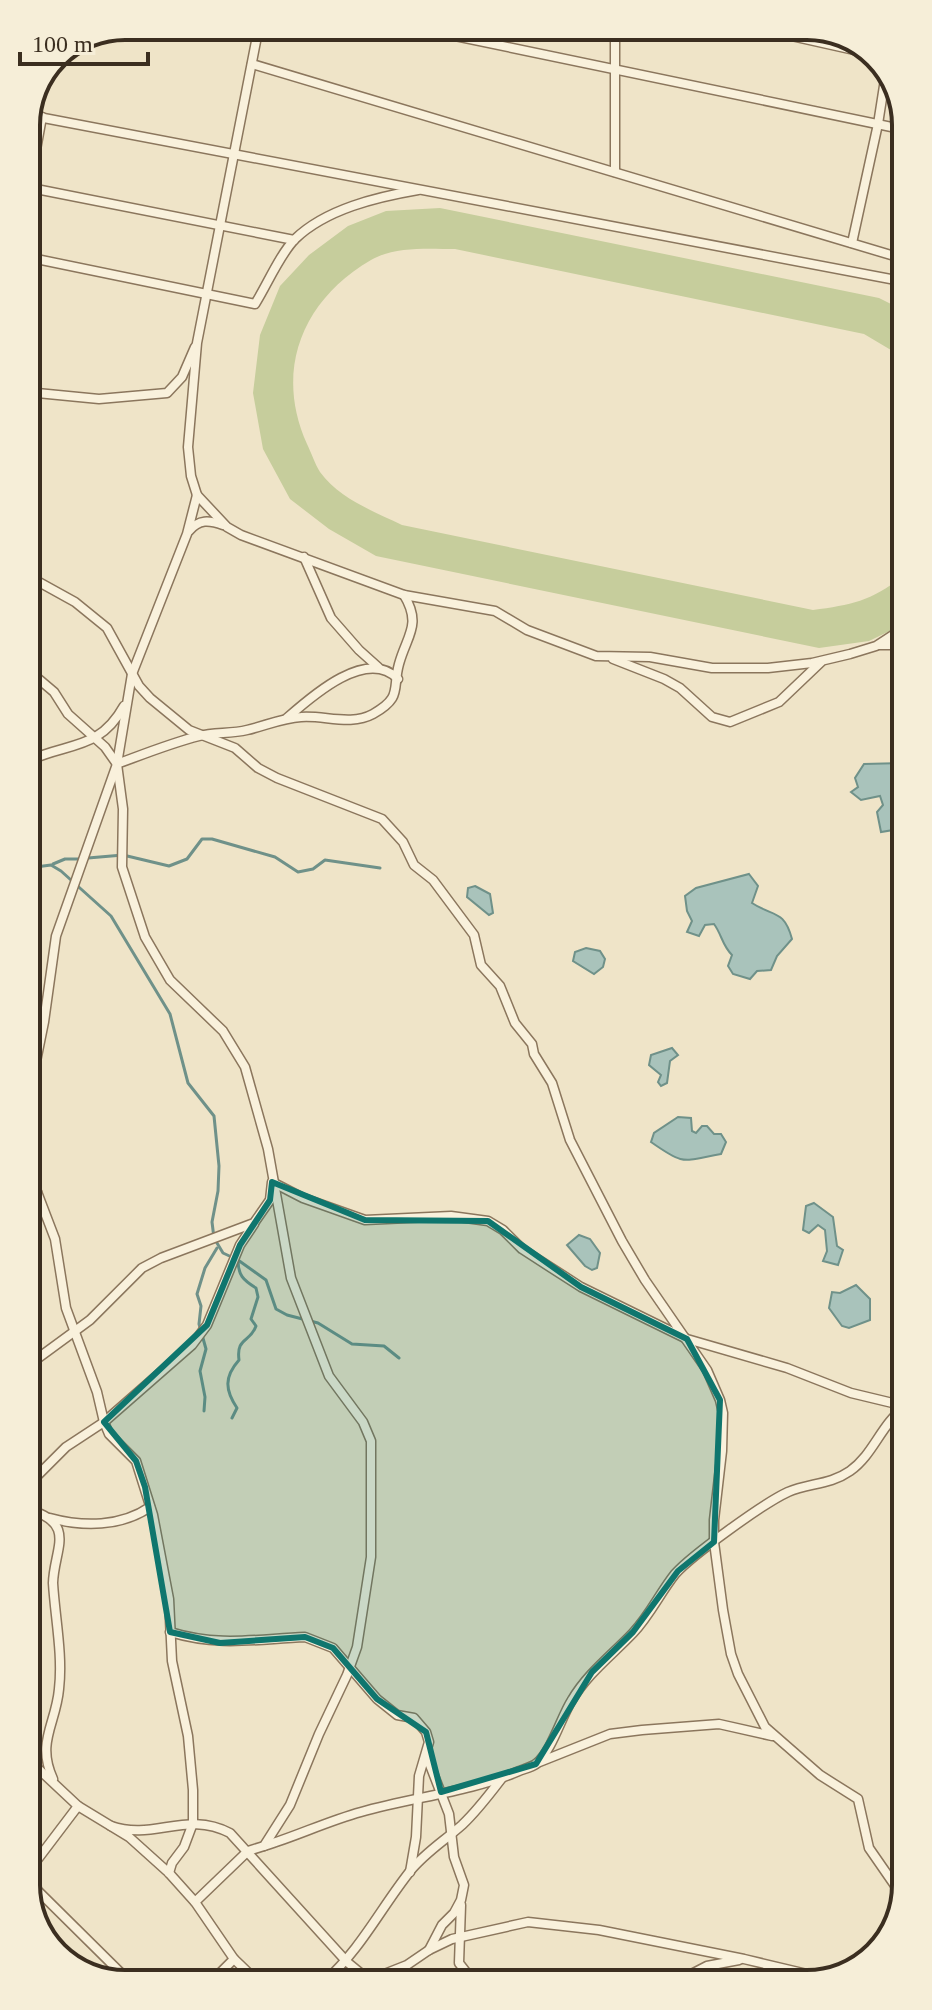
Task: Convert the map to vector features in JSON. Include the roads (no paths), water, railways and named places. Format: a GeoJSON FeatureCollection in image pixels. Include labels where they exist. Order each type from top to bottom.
{"type":"FeatureCollection","features":[{"type":"Feature","properties":{"kind":"street"},"geometry":{"type":"LineString","coordinates":[[227,527],[197,495],[188,447],[197,343],[256,40]]}},
{"type":"Feature","properties":{"kind":"street"},"geometry":{"type":"LineString","coordinates":[[473,40],[892,127]]}},
{"type":"Feature","properties":{"kind":"street"},"geometry":{"type":"LineString","coordinates":[[615,40],[615,172]]}},
{"type":"Feature","properties":{"kind":"street"},"geometry":{"type":"LineString","coordinates":[[810,40],[841,47]]}},
{"type":"Feature","properties":{"kind":"street"},"geometry":{"type":"LineString","coordinates":[[252,64],[892,255]]}},
{"type":"Feature","properties":{"kind":"street"},"geometry":{"type":"LineString","coordinates":[[852,243],[883,89]]}},
{"type":"Feature","properties":{"kind":"street"},"geometry":{"type":"LineString","coordinates":[[40,127],[42,117],[892,279]]}},
{"type":"Feature","properties":{"kind":"street"},"geometry":{"type":"LineString","coordinates":[[40,260],[255,304],[294,240],[320,221],[390,195],[425,189]]}},
{"type":"Feature","properties":{"kind":"street"},"geometry":{"type":"LineString","coordinates":[[40,190],[294,240]]}},
{"type":"Feature","properties":{"kind":"street"},"geometry":{"type":"LineString","coordinates":[[40,393],[99,399],[167,393],[182,377],[197,343]]}},
{"type":"Feature","properties":{"kind":"street"},"geometry":{"type":"LineString","coordinates":[[40,1042],[56,936],[117,764],[132,674],[187,534],[197,495]]}},
{"type":"Feature","properties":{"kind":"street"},"geometry":{"type":"LineString","coordinates":[[187,534],[193,525],[209,520],[404,595],[495,611],[527,630],[563,645],[608,657],[664,679],[680,688],[712,717],[730,722],[779,702],[822,661]]}},
{"type":"Feature","properties":{"kind":"street"},"geometry":{"type":"LineString","coordinates":[[304,557],[331,618],[359,650],[398,679]]}},
{"type":"Feature","properties":{"kind":"street"},"geometry":{"type":"LineString","coordinates":[[40,583],[75,602],[107,628],[132,674],[150,698],[201,736],[235,748],[258,768],[277,778],[364,809],[382,819],[395,830],[414,865],[433,880],[474,935],[481,965],[500,986],[515,1023],[532,1044],[534,1054],[552,1083],[570,1140],[622,1241],[707,1370],[723,1413],[714,1542],[731,1654],[760,1720],[820,1775],[858,1799],[869,1848],[892,1881]]}},
{"type":"Feature","properties":{"kind":"street"},"geometry":{"type":"LineString","coordinates":[[117,764],[201,736],[245,731],[287,719],[354,720],[369,716],[394,696],[400,661],[414,620],[404,595]]}},
{"type":"Feature","properties":{"kind":"street"},"geometry":{"type":"LineString","coordinates":[[876,646],[892,636]]}},
{"type":"Feature","properties":{"kind":"street"},"geometry":{"type":"LineString","coordinates":[[608,657],[650,657],[683,665],[746,669],[822,661],[876,646],[892,645]]}},
{"type":"Feature","properties":{"kind":"street"},"geometry":{"type":"LineString","coordinates":[[287,719],[332,684],[365,669],[378,667]]}},
{"type":"Feature","properties":{"kind":"street"},"geometry":{"type":"LineString","coordinates":[[40,680],[54,692],[68,714],[105,747],[117,764],[123,809],[122,867],[145,937],[170,980],[223,1031],[245,1067],[268,1149],[291,1278],[329,1376],[363,1422],[371,1441],[371,1557],[362,1621],[351,1666],[290,1805],[264,1846]]}},
{"type":"Feature","properties":{"kind":"street"},"geometry":{"type":"LineString","coordinates":[[40,757],[95,739],[119,716],[128,700]]}},
{"type":"Feature","properties":{"kind":"street"},"geometry":{"type":"LineString","coordinates":[[272,1182],[303,1198],[365,1220],[451,1216],[488,1221],[503,1230],[522,1249],[581,1287],[687,1339],[787,1368],[851,1393],[892,1403]]}},
{"type":"Feature","properties":{"kind":"street"},"geometry":{"type":"LineString","coordinates":[[40,1473],[66,1447],[104,1422],[192,1345],[207,1325],[240,1245],[270,1200],[272,1182]]}},
{"type":"Feature","properties":{"kind":"street"},"geometry":{"type":"LineString","coordinates":[[40,1200],[55,1239],[66,1308],[97,1392],[104,1422],[109,1434],[136,1461],[150,1507],[169,1599],[176,1692],[188,1736],[192,1769],[193,1823],[169,1873]]}},
{"type":"Feature","properties":{"kind":"street"},"geometry":{"type":"LineString","coordinates":[[40,1357],[74,1333],[142,1268],[254,1223]]}},
{"type":"Feature","properties":{"kind":"street"},"geometry":{"type":"LineString","coordinates":[[536,1764],[559,1729],[571,1701],[592,1672],[652,1610],[678,1571],[783,1494],[833,1481],[852,1469],[870,1450],[892,1418]]}},
{"type":"Feature","properties":{"kind":"street"},"geometry":{"type":"LineString","coordinates":[[40,1514],[88,1525],[127,1518],[150,1507]]}},
{"type":"Feature","properties":{"kind":"street"},"geometry":{"type":"LineString","coordinates":[[49,1517],[58,1526],[60,1535],[53,1583],[59,1688],[44,1747],[47,1768],[55,1783]]}},
{"type":"Feature","properties":{"kind":"street"},"geometry":{"type":"LineString","coordinates":[[170,1632],[198,1641],[220,1643],[305,1637],[333,1648],[377,1699],[397,1715],[414,1718],[426,1732],[430,1765],[453,1832],[454,1857],[464,1885],[459,1963],[464,1970]]}},
{"type":"Feature","properties":{"kind":"street"},"geometry":{"type":"LineString","coordinates":[[195,1902],[248,1851],[307,1833],[358,1812],[503,1778],[610,1734],[719,1724],[775,1736]]}},
{"type":"Feature","properties":{"kind":"street"},"geometry":{"type":"LineString","coordinates":[[410,1872],[416,1837],[419,1776],[428,1752]]}},
{"type":"Feature","properties":{"kind":"street"},"geometry":{"type":"LineString","coordinates":[[40,1770],[78,1806],[129,1837],[169,1873],[195,1902],[234,1959],[245,1970]]}},
{"type":"Feature","properties":{"kind":"street"},"geometry":{"type":"LineString","coordinates":[[338,1970],[347,1962],[410,1872],[431,1848],[480,1807],[503,1778]]}},
{"type":"Feature","properties":{"kind":"street"},"geometry":{"type":"LineString","coordinates":[[40,1856],[78,1806]]}},
{"type":"Feature","properties":{"kind":"street"},"geometry":{"type":"LineString","coordinates":[[111,1826],[126,1832],[193,1823],[212,1824],[230,1833],[355,1970]]}},
{"type":"Feature","properties":{"kind":"street"},"geometry":{"type":"LineString","coordinates":[[41,1894],[117,1970]]}},
{"type":"Feature","properties":{"kind":"street"},"geometry":{"type":"LineString","coordinates":[[429,1950],[442,1925],[461,1900]]}},
{"type":"Feature","properties":{"kind":"street"},"geometry":{"type":"LineString","coordinates":[[394,1970],[429,1950],[461,1938],[528,1922],[599,1930],[790,1970]]}},
{"type":"Feature","properties":{"kind":"street"},"geometry":{"type":"LineString","coordinates":[[223,1970],[234,1959]]}},
{"type":"Feature","properties":{"kind":"street"},"geometry":{"type":"LineString","coordinates":[[699,1970],[744,1959]]}},
{"type":"Feature","properties":{"kind":"water"},"geometry":{"type":"Polygon","coordinates":[[[892,763],[892,830],[881,832],[877,812],[883,805],[880,796],[861,800],[851,792],[858,787],[855,778],[864,764],[892,763]]]}},
{"type":"Feature","properties":{"kind":"water"},"geometry":{"type":"Polygon","coordinates":[[[749,874],[758,886],[752,903],[781,918],[792,939],[777,956],[771,970],[757,971],[750,979],[733,974],[728,966],[732,955],[714,924],[705,925],[699,936],[687,932],[692,921],[685,896],[696,888],[749,874]]]}},
{"type":"Feature","properties":{"kind":"water"},"geometry":{"type":"Polygon","coordinates":[[[475,886],[490,894],[493,913],[489,915],[467,897],[468,888],[475,886]]]}},
{"type":"Feature","properties":{"kind":"water"},"geometry":{"type":"Polygon","coordinates":[[[586,948],[600,951],[605,959],[603,967],[594,974],[573,961],[575,952],[586,948]]]}},
{"type":"Feature","properties":{"kind":"water"},"geometry":{"type":"Polygon","coordinates":[[[672,1048],[678,1055],[670,1061],[667,1083],[661,1086],[658,1082],[661,1075],[649,1065],[651,1055],[672,1048]]]}},
{"type":"Feature","properties":{"kind":"water"},"geometry":{"type":"Polygon","coordinates":[[[678,1117],[691,1118],[692,1131],[696,1133],[702,1126],[707,1126],[714,1134],[721,1134],[726,1142],[721,1154],[684,1160],[651,1142],[654,1133],[678,1117]]]}},
{"type":"Feature","properties":{"kind":"water"},"geometry":{"type":"Polygon","coordinates":[[[814,1203],[833,1217],[837,1246],[843,1250],[838,1265],[823,1261],[827,1251],[825,1230],[818,1225],[809,1233],[803,1230],[806,1206],[814,1203]]]}},
{"type":"Feature","properties":{"kind":"water"},"geometry":{"type":"Polygon","coordinates":[[[579,1235],[590,1239],[600,1253],[597,1268],[592,1270],[585,1266],[567,1245],[579,1235]]]}},
{"type":"Feature","properties":{"kind":"water"},"geometry":{"type":"Polygon","coordinates":[[[856,1285],[870,1299],[870,1320],[849,1328],[842,1326],[829,1308],[832,1292],[840,1293],[856,1285]]]}},
{"type":"Feature","properties":{"kind":"waterway"},"geometry":{"type":"LineString","coordinates":[[88,858],[123,855],[169,866],[187,859],[202,839],[212,839],[275,857],[298,872],[313,869],[325,860],[380,868]]}},
{"type":"Feature","properties":{"kind":"waterway"},"geometry":{"type":"LineString","coordinates":[[53,864],[65,859],[80,859]]}},
{"type":"Feature","properties":{"kind":"waterway"},"geometry":{"type":"LineString","coordinates":[[40,866],[51,865],[61,871],[111,916],[170,1014],[188,1083],[214,1116],[219,1166],[212,1222],[214,1238],[223,1253],[238,1260],[240,1273],[256,1288],[258,1297],[251,1319],[256,1326],[241,1344],[239,1360],[229,1378],[228,1389],[237,1408],[232,1418]]}},
{"type":"Feature","properties":{"kind":"waterway"},"geometry":{"type":"LineString","coordinates":[[204,1411],[200,1371],[206,1349],[199,1324],[201,1306],[197,1294],[205,1268],[217,1248]]}},
{"type":"Feature","properties":{"kind":"waterway"},"geometry":{"type":"LineString","coordinates":[[238,1260],[266,1280],[276,1309],[318,1323],[352,1344],[384,1346],[399,1358]]}}]}
